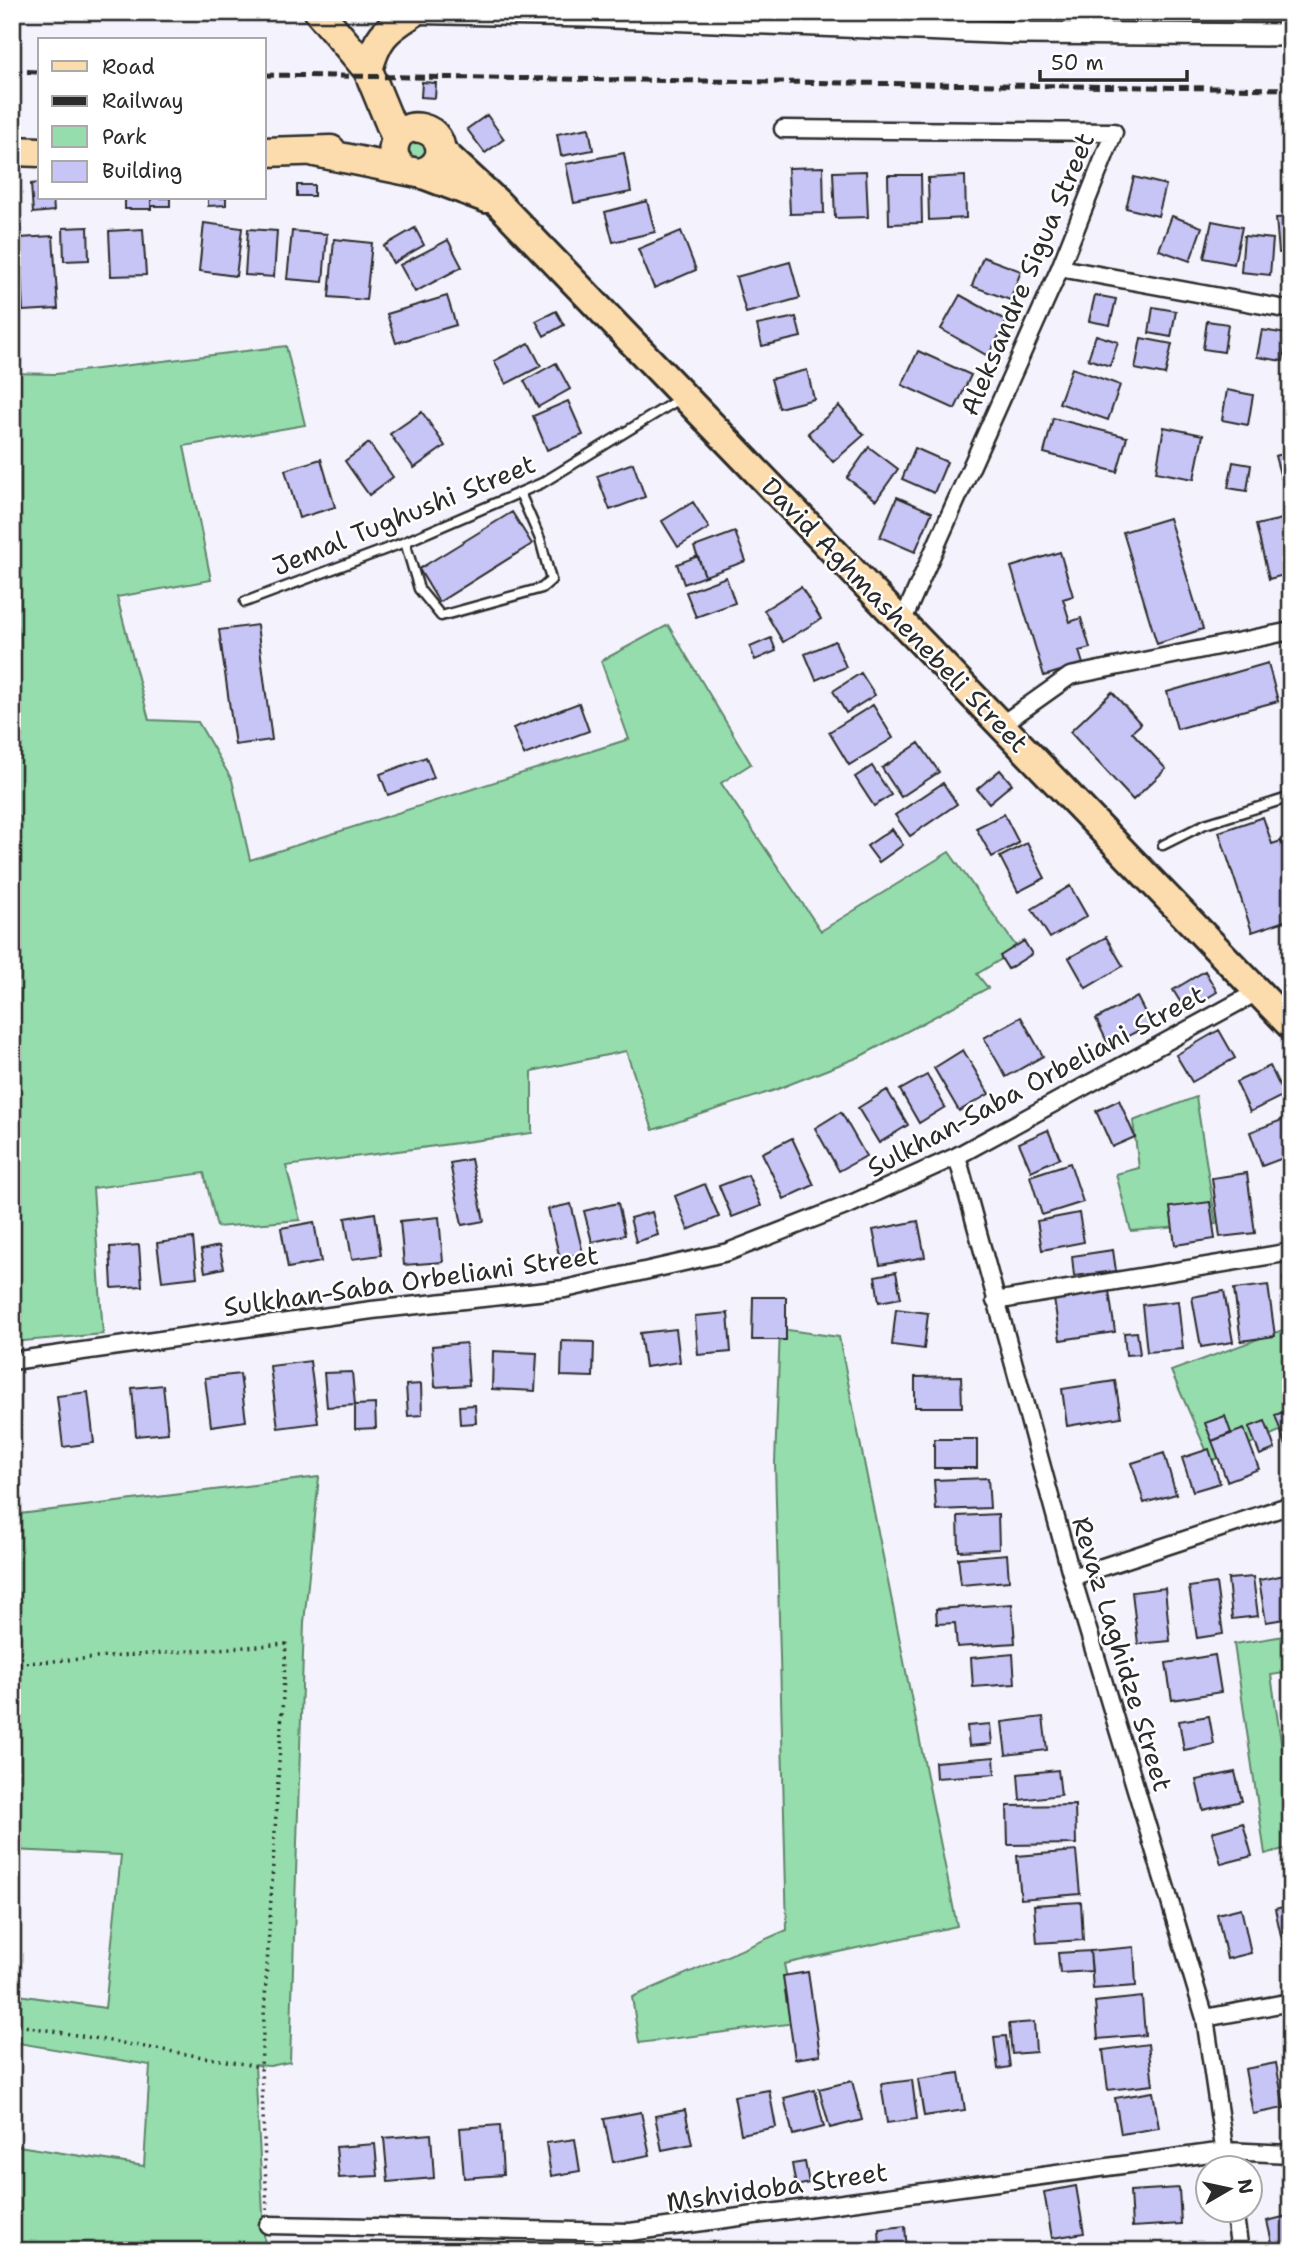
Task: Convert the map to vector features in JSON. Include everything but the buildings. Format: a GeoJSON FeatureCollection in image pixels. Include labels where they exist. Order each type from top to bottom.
{"type":"FeatureCollection","features":[{"type":"Feature","properties":{"kind":"highway"},"geometry":{"type":"LineString","coordinates":[[319,12],[372,78],[404,136]]}},
{"type":"Feature","properties":{"kind":"highway"},"geometry":{"type":"LineString","coordinates":[[372,78],[374,49],[387,29],[403,13]]}},
{"type":"Feature","properties":{"kind":"highway"},"geometry":{"type":"LineString","coordinates":[[404,136],[394,158],[411,172]]}},
{"type":"Feature","properties":{"kind":"highway"},"geometry":{"type":"LineString","coordinates":[[266,152],[315,152],[404,136],[436,136],[440,149],[436,163],[425,172],[411,172],[315,152]]}},
{"type":"Feature","properties":{"kind":"highway"},"geometry":{"type":"LineString","coordinates":[[12,152],[38,152]]}},
{"type":"Feature","properties":{"kind":"main road","name":"David Aghmashenebeli Street"},"geometry":{"type":"LineString","coordinates":[[440,149],[498,204],[1291,1026]]}},
{"type":"Feature","properties":{"kind":"main road","name":"David Aghmashenebeli Street"},"geometry":{"type":"LineString","coordinates":[[411,172],[498,204]]}},
{"type":"Feature","properties":{"kind":"street"},"geometry":{"type":"LineString","coordinates":[[403,13],[1021,22],[1291,35]]}},
{"type":"Feature","properties":{"kind":"street","name":"Aleksandre Sigua Street"},"geometry":{"type":"LineString","coordinates":[[783,129],[1114,132],[1060,268],[902,622]]}},
{"type":"Feature","properties":{"kind":"street"},"geometry":{"type":"LineString","coordinates":[[1060,268],[1291,310]]}},
{"type":"Feature","properties":{"kind":"street"},"geometry":{"type":"LineString","coordinates":[[1001,725],[1070,676],[1291,631]]}},
{"type":"Feature","properties":{"kind":"street","name":"Sulkhan-Saba Orbeliani Street"},"geometry":{"type":"LineString","coordinates":[[12,1362],[372,1310],[565,1289],[727,1252],[853,1203],[957,1156],[1258,992]]}},
{"type":"Feature","properties":{"kind":"street","name":"Revaz Laghidze Street"},"geometry":{"type":"LineString","coordinates":[[957,1156],[1072,1577],[1205,2018],[1225,2154]]}},
{"type":"Feature","properties":{"kind":"street"},"geometry":{"type":"LineString","coordinates":[[995,1301],[1291,1252]]}},
{"type":"Feature","properties":{"kind":"street"},"geometry":{"type":"LineString","coordinates":[[1072,1577],[1291,1505]]}},
{"type":"Feature","properties":{"kind":"street"},"geometry":{"type":"LineString","coordinates":[[1205,2018],[1291,2002]]}},
{"type":"Feature","properties":{"kind":"street","name":"Mshvidoba Street"},"geometry":{"type":"LineString","coordinates":[[268,2225],[630,2232],[1225,2151],[1291,2154]]}},
{"type":"Feature","properties":{"kind":"street"},"geometry":{"type":"LineString","coordinates":[[1236,2224],[1240,2251]]}},
{"type":"Feature","properties":{"kind":"lane","name":"Jemal Tughushi Street"},"geometry":{"type":"LineString","coordinates":[[245,602],[405,542],[542,483],[684,396]]}},
{"type":"Feature","properties":{"kind":"lane"},"geometry":{"type":"LineString","coordinates":[[405,542],[419,589],[441,616],[541,588],[551,580],[540,539],[520,493]]}},
{"type":"Feature","properties":{"kind":"lane"},"geometry":{"type":"LineString","coordinates":[[1163,845],[1205,824],[1291,797]]}},
{"type":"Feature","properties":{"kind":"path"},"geometry":{"type":"LineString","coordinates":[[12,1664],[286,1644],[261,2067],[269,2251]]}},
{"type":"Feature","properties":{"kind":"path"},"geometry":{"type":"LineString","coordinates":[[12,2024],[261,2067]]}},
{"type":"Feature","properties":{"kind":"green space"},"geometry":{"type":"Polygon","coordinates":[[[409,139],[427,143],[427,155],[413,162],[404,146],[409,139]]]}},
{"type":"Feature","properties":{"kind":"green space"},"geometry":{"type":"Polygon","coordinates":[[[286,346],[305,425],[184,446],[211,580],[117,597],[149,720],[198,722],[232,780],[250,860],[629,739],[601,661],[668,625],[751,764],[721,783],[821,931],[949,852],[1018,949],[977,974],[988,988],[859,1057],[775,1090],[653,1130],[626,1051],[532,1071],[532,1133],[286,1166],[300,1220],[217,1227],[204,1173],[93,1188],[103,1334],[12,1342],[12,373],[56,374],[286,346]]]}},
{"type":"Feature","properties":{"kind":"green space"},"geometry":{"type":"Polygon","coordinates":[[[1196,1097],[1216,1224],[1131,1231],[1116,1174],[1139,1168],[1133,1121],[1196,1097]]]}},
{"type":"Feature","properties":{"kind":"green space"},"geometry":{"type":"Polygon","coordinates":[[[1291,1327],[1291,1426],[1211,1461],[1171,1371],[1291,1327]]]}},
{"type":"Feature","properties":{"kind":"green space"},"geometry":{"type":"Polygon","coordinates":[[[780,1329],[839,1337],[957,1926],[784,1964],[796,2023],[639,2043],[632,1997],[787,1930],[775,1463],[780,1329]]]}},
{"type":"Feature","properties":{"kind":"green space"},"geometry":{"type":"Polygon","coordinates":[[[319,1477],[304,1623],[290,2062],[270,2066],[255,2065],[265,2251],[12,2251],[12,2145],[144,2166],[150,2065],[12,2042],[12,1994],[105,2008],[121,1855],[12,1850],[12,1515],[319,1477]]]}},
{"type":"Feature","properties":{"kind":"green space"},"geometry":{"type":"Polygon","coordinates":[[[1291,1635],[1291,1672],[1271,1675],[1291,1808],[1291,1847],[1265,1854],[1234,1644],[1291,1635]]]}},
{"type":"Feature","properties":{"kind":"railway"},"geometry":{"type":"LineString","coordinates":[[12,71],[38,72]]}},
{"type":"Feature","properties":{"kind":"railway"},"geometry":{"type":"LineString","coordinates":[[266,75],[1291,89]]}}]}
